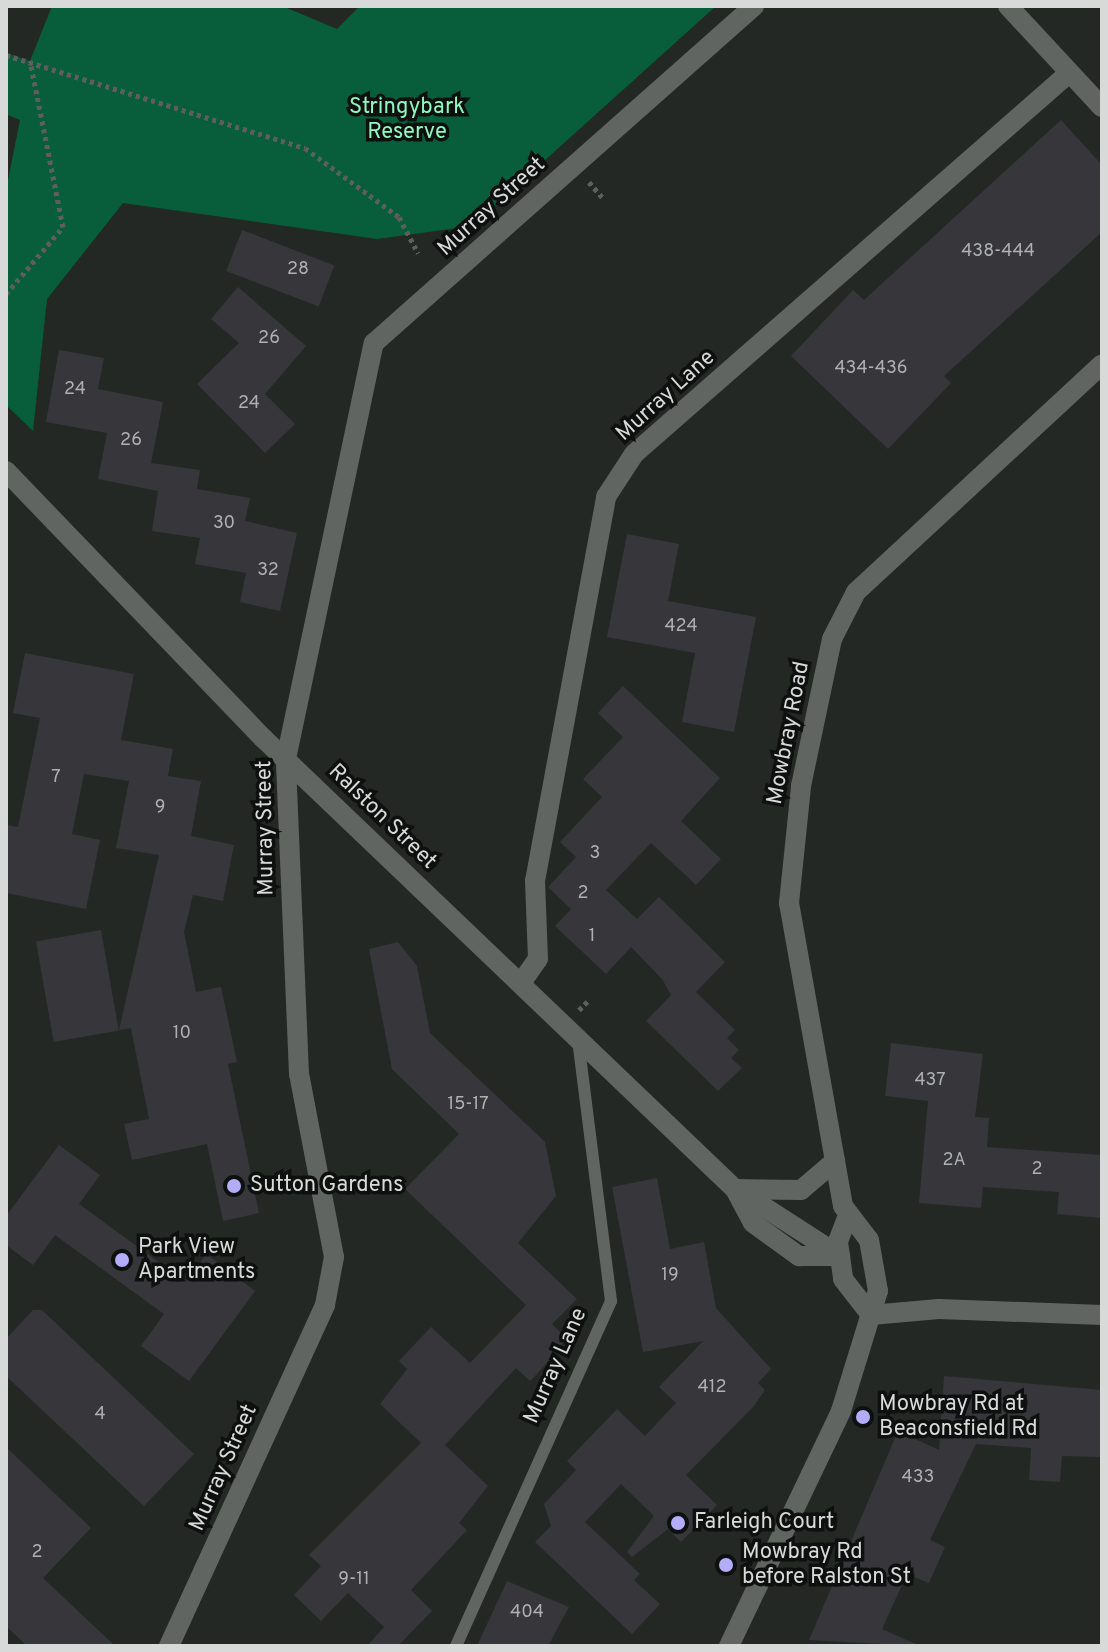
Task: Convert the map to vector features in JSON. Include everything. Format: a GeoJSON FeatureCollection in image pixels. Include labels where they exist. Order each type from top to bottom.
{"type":"FeatureCollection","features":[{"type":"Feature","properties":{"kind":"street","name":"Murray Street"},"geometry":{"type":"LineString","coordinates":[[169,1646],[325,1305],[334,1257],[299,1074],[286,759],[374,343],[754,6]]}},
{"type":"Feature","properties":{"kind":"street"},"geometry":{"type":"LineString","coordinates":[[1008,6],[1102,107]]}},
{"type":"Feature","properties":{"kind":"street","name":"Murray Lane"},"geometry":{"type":"LineString","coordinates":[[521,983],[538,959],[535,881],[606,497],[634,454],[1069,73]]}},
{"type":"Feature","properties":{"kind":"street","name":"Mowbray Road"},"geometry":{"type":"LineString","coordinates":[[840,1256],[847,1218],[789,903],[801,786],[832,639],[864,584],[1102,364]]}},
{"type":"Feature","properties":{"kind":"street","name":"Ralston Street"},"geometry":{"type":"LineString","coordinates":[[6,471],[286,759],[735,1189],[753,1223],[799,1256],[840,1256]]}},
{"type":"Feature","properties":{"kind":"street"},"geometry":{"type":"LineString","coordinates":[[735,1189],[801,1190],[835,1161]]}},
{"type":"Feature","properties":{"kind":"street","name":"Mowbray Road"},"geometry":{"type":"LineString","coordinates":[[729,1646],[841,1411],[871,1315],[878,1276],[869,1240],[847,1218]]}},
{"type":"Feature","properties":{"kind":"street"},"geometry":{"type":"LineString","coordinates":[[840,1256],[843,1279],[871,1315],[939,1309],[1102,1315]]}},
{"type":"Feature","properties":{"kind":"lane","name":"Murray Lane"},"geometry":{"type":"LineString","coordinates":[[456,1646],[611,1301],[578,1041]]}},
{"type":"Feature","properties":{"kind":"path"},"geometry":{"type":"LineString","coordinates":[[6,55],[305,148],[399,217],[418,253]]}},
{"type":"Feature","properties":{"kind":"path"},"geometry":{"type":"LineString","coordinates":[[6,294],[63,227],[30,61]]}},
{"type":"Feature","properties":{"kind":"green space","name":"Stringybark Reserve"},"geometry":{"type":"Polygon","coordinates":[[[52,6],[282,6],[337,29],[360,6],[716,6],[472,226],[377,239],[123,203],[47,299],[33,431],[6,405],[6,190],[20,120],[6,114],[6,53],[30,61],[52,6]]]}},
{"type":"Feature","properties":{"kind":"building"},"geometry":{"type":"Polygon","coordinates":[[[1061,120],[1102,165],[1102,232],[944,376],[951,383],[888,449],[791,356],[853,290],[864,300],[1061,120]]]}},
{"type":"Feature","properties":{"kind":"building"},"geometry":{"type":"Polygon","coordinates":[[[242,230],[334,265],[319,307],[226,271],[242,230]]]}},
{"type":"Feature","properties":{"kind":"building"},"geometry":{"type":"Polygon","coordinates":[[[238,287],[306,346],[265,394],[295,424],[265,453],[197,384],[239,343],[211,319],[238,287]]]}},
{"type":"Feature","properties":{"kind":"building"},"geometry":{"type":"Polygon","coordinates":[[[59,350],[104,358],[98,389],[163,402],[151,463],[200,470],[197,489],[250,498],[245,521],[297,533],[280,611],[240,602],[246,573],[195,564],[200,538],[152,531],[158,491],[98,479],[107,433],[46,422],[59,350]]]}},
{"type":"Feature","properties":{"kind":"building"},"geometry":{"type":"Polygon","coordinates":[[[627,534],[679,544],[668,601],[756,617],[734,732],[682,722],[695,653],[607,637],[627,534]]]}},
{"type":"Feature","properties":{"kind":"building"},"geometry":{"type":"Polygon","coordinates":[[[25,653],[134,674],[121,740],[173,749],[168,776],[201,781],[191,836],[234,845],[223,901],[193,895],[184,932],[196,992],[221,987],[237,1062],[228,1064],[259,1213],[223,1221],[207,1144],[132,1160],[124,1124],[149,1119],[131,1028],[119,1030],[159,855],[116,848],[129,781],[84,774],[72,834],[100,840],[86,909],[6,893],[6,825],[18,827],[40,718],[13,713],[25,653]]]}},
{"type":"Feature","properties":{"kind":"building"},"geometry":{"type":"Polygon","coordinates":[[[623,686],[720,778],[681,821],[721,859],[696,885],[651,843],[606,890],[637,919],[659,897],[725,962],[696,992],[735,1030],[727,1038],[739,1050],[731,1058],[742,1068],[718,1091],[646,1021],[671,995],[662,979],[631,947],[606,974],[555,926],[571,909],[548,887],[576,857],[560,842],[602,797],[583,779],[623,737],[598,713],[623,686]]]}},
{"type":"Feature","properties":{"kind":"building"},"geometry":{"type":"Polygon","coordinates":[[[101,930],[119,1030],[54,1042],[36,941],[101,930]]]}},
{"type":"Feature","properties":{"kind":"building"},"geometry":{"type":"Polygon","coordinates":[[[398,942],[417,966],[430,1033],[545,1142],[556,1196],[518,1243],[577,1299],[552,1324],[566,1338],[553,1357],[530,1381],[516,1368],[445,1445],[488,1486],[459,1523],[467,1530],[411,1590],[432,1611],[398,1646],[367,1646],[384,1627],[348,1593],[321,1621],[294,1595],[321,1566],[309,1555],[421,1443],[380,1404],[407,1369],[399,1361],[431,1327],[470,1363],[526,1305],[405,1189],[459,1134],[392,1069],[369,949],[398,942]]]}},
{"type":"Feature","properties":{"kind":"building"},"geometry":{"type":"Polygon","coordinates":[[[891,1043],[983,1054],[975,1117],[989,1118],[987,1147],[1102,1155],[1102,1218],[1057,1214],[1059,1192],[983,1187],[981,1208],[919,1203],[928,1101],[885,1096],[891,1043]]]}},
{"type":"Feature","properties":{"kind":"building","name":"Park View Apartments"},"geometry":{"type":"Polygon","coordinates":[[[59,1145],[100,1175],[79,1204],[186,1282],[206,1254],[255,1291],[189,1381],[141,1346],[164,1314],[55,1235],[33,1265],[6,1245],[6,1216],[59,1145]]]}},
{"type":"Feature","properties":{"kind":"building"},"geometry":{"type":"Polygon","coordinates":[[[657,1178],[670,1249],[704,1242],[716,1308],[771,1369],[758,1383],[765,1390],[754,1406],[686,1475],[717,1505],[681,1542],[668,1529],[632,1557],[627,1552],[654,1516],[621,1484],[585,1522],[640,1574],[634,1580],[660,1604],[632,1634],[535,1542],[551,1526],[544,1504],[576,1470],[567,1461],[617,1409],[645,1436],[676,1403],[659,1387],[703,1341],[643,1352],[612,1187],[657,1178]]]}},
{"type":"Feature","properties":{"kind":"building"},"geometry":{"type":"Polygon","coordinates":[[[33,1310],[42,1310],[194,1454],[144,1506],[6,1376],[6,1339],[33,1310]]]}},
{"type":"Feature","properties":{"kind":"building"},"geometry":{"type":"Polygon","coordinates":[[[944,1376],[1102,1390],[1102,1457],[1062,1456],[1060,1482],[1029,1480],[1031,1448],[976,1444],[930,1540],[945,1547],[929,1583],[907,1574],[882,1629],[920,1646],[809,1640],[898,1431],[939,1450],[944,1376]]]}},
{"type":"Feature","properties":{"kind":"building"},"geometry":{"type":"Polygon","coordinates":[[[6,1447],[91,1528],[43,1578],[115,1646],[27,1646],[6,1626],[6,1447]]]}},
{"type":"Feature","properties":{"kind":"building"},"geometry":{"type":"Polygon","coordinates":[[[507,1581],[569,1607],[548,1646],[477,1646],[507,1581]]]}},
{"type":"Feature","properties":{"kind":"place","name":"Sutton Gardens"},"geometry":{"type":"Point","coordinates":[234,1186]}},
{"type":"Feature","properties":{"kind":"place","name":"Park View Apartments"},"geometry":{"type":"Point","coordinates":[122,1260]}},
{"type":"Feature","properties":{"kind":"place","name":"Mowbray Rd at Beaconsfield Rd"},"geometry":{"type":"Point","coordinates":[863,1417]}},
{"type":"Feature","properties":{"kind":"place","name":"Farleigh Court"},"geometry":{"type":"Point","coordinates":[678,1523]}},
{"type":"Feature","properties":{"kind":"place","name":"Mowbray Rd before Ralston St"},"geometry":{"type":"Point","coordinates":[726,1565]}}]}
